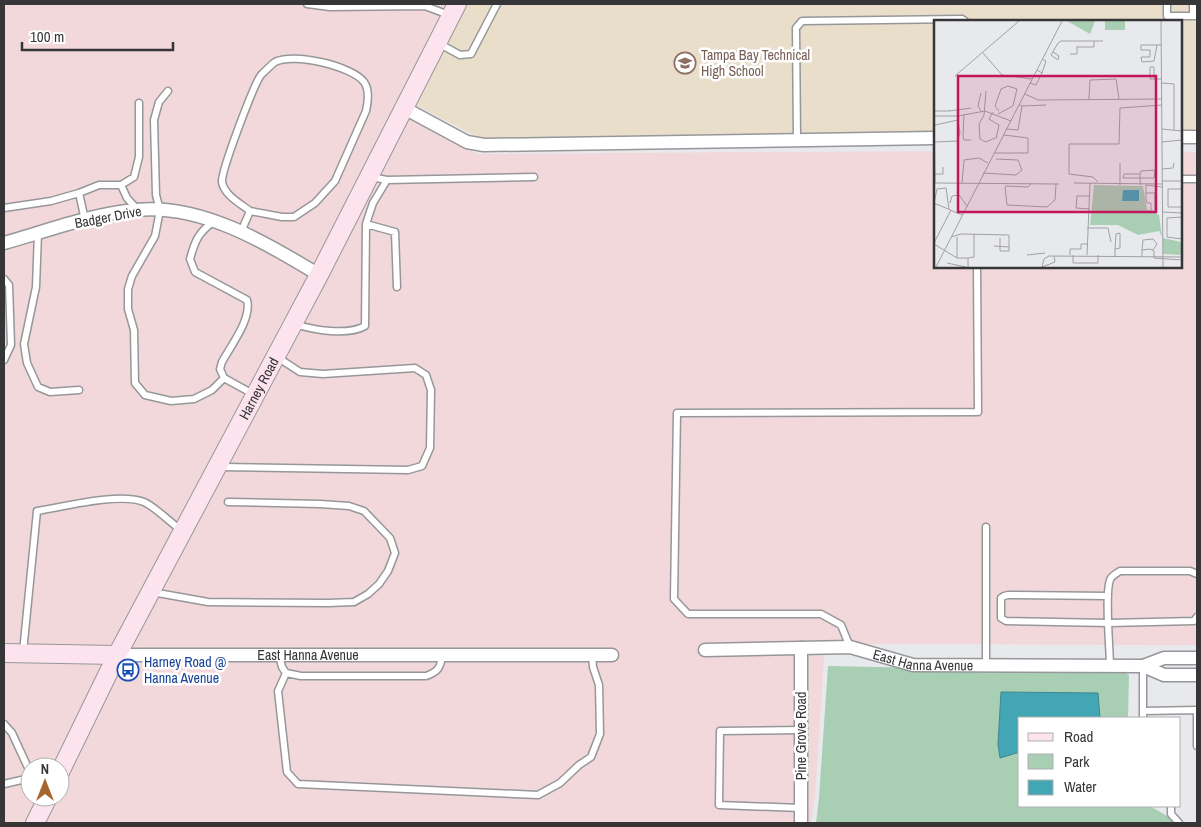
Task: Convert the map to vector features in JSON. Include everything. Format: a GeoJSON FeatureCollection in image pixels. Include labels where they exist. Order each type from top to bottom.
{"type":"FeatureCollection","features":[{"type":"Feature","properties":{"kind":"street","name":"Harney Road"},"geometry":{"type":"LineString","coordinates":[[67,757],[117,655],[319,275],[378,178],[404,108],[454,10]]}},
{"type":"Feature","properties":{"kind":"street"},"geometry":{"type":"LineString","coordinates":[[404,108],[467,142],[484,144],[934,138]]}},
{"type":"Feature","properties":{"kind":"street"},"geometry":{"type":"LineString","coordinates":[[1181,137],[1197,137]]}},
{"type":"Feature","properties":{"kind":"street","name":"Badger Drive"},"geometry":{"type":"LineString","coordinates":[[4,243],[85,220],[136,210],[160,210],[192,215],[214,221],[241,232],[286,254],[319,275]]}},
{"type":"Feature","properties":{"kind":"street","name":"Pine Grove Road"},"geometry":{"type":"LineString","coordinates":[[801,823],[802,648]]}},
{"type":"Feature","properties":{"kind":"street","name":"East Hanna Avenue"},"geometry":{"type":"LineString","coordinates":[[705,650],[850,648],[913,665],[1143,666],[1164,658],[1197,658]]}},
{"type":"Feature","properties":{"kind":"street","name":"East Hanna Avenue"},"geometry":{"type":"LineString","coordinates":[[4,653],[117,655],[612,655]]}},
{"type":"Feature","properties":{"kind":"street","name":"East Hanna Avenue"},"geometry":{"type":"LineString","coordinates":[[1143,666],[1164,675],[1197,675]]}},
{"type":"Feature","properties":{"kind":"street"},"geometry":{"type":"LineString","coordinates":[[35,823],[43,807]]}},
{"type":"Feature","properties":{"kind":"lane"},"geometry":{"type":"LineString","coordinates":[[307,4],[330,7],[425,6],[454,10]]}},
{"type":"Feature","properties":{"kind":"lane"},"geometry":{"type":"LineString","coordinates":[[437,42],[460,55],[471,54],[496,4]]}},
{"type":"Feature","properties":{"kind":"lane"},"geometry":{"type":"LineString","coordinates":[[1167,4],[1167,16],[1195,16],[1193,4]]}},
{"type":"Feature","properties":{"kind":"lane"},"geometry":{"type":"LineString","coordinates":[[797,139],[796,28],[802,21],[964,20]]}},
{"type":"Feature","properties":{"kind":"lane"},"geometry":{"type":"LineString","coordinates":[[284,58],[300,58],[336,66],[359,76],[366,83],[369,100],[366,111],[334,181],[315,203],[294,217],[282,217],[250,211],[230,197],[222,182],[224,166],[260,76],[284,58]]}},
{"type":"Feature","properties":{"kind":"lane"},"geometry":{"type":"LineString","coordinates":[[168,91],[159,102],[154,120],[156,195],[160,210],[155,236],[132,276],[128,290],[128,309],[134,330],[135,383],[145,395],[171,400],[194,399],[212,390],[224,378]]}},
{"type":"Feature","properties":{"kind":"lane"},"geometry":{"type":"LineString","coordinates":[[4,208],[44,202],[99,186],[121,185],[134,177],[139,157],[139,104]]}},
{"type":"Feature","properties":{"kind":"lane"},"geometry":{"type":"LineString","coordinates":[[293,324],[322,330],[358,330],[366,326],[366,224],[378,178],[534,177]]}},
{"type":"Feature","properties":{"kind":"lane"},"geometry":{"type":"LineString","coordinates":[[1181,179],[1197,179]]}},
{"type":"Feature","properties":{"kind":"lane"},"geometry":{"type":"LineString","coordinates":[[121,185],[127,198],[136,210]]}},
{"type":"Feature","properties":{"kind":"lane"},"geometry":{"type":"LineString","coordinates":[[79,193],[85,220]]}},
{"type":"Feature","properties":{"kind":"lane"},"geometry":{"type":"LineString","coordinates":[[241,232],[250,211]]}},
{"type":"Feature","properties":{"kind":"lane"},"geometry":{"type":"LineString","coordinates":[[214,221],[201,230],[194,244],[190,259],[195,272],[247,300],[246,318],[220,369],[224,378],[255,395]]}},
{"type":"Feature","properties":{"kind":"lane"},"geometry":{"type":"LineString","coordinates":[[366,224],[395,232],[397,287]]}},
{"type":"Feature","properties":{"kind":"lane"},"geometry":{"type":"LineString","coordinates":[[38,233],[36,287],[24,344],[27,363],[38,387],[50,392],[79,390]]}},
{"type":"Feature","properties":{"kind":"lane"},"geometry":{"type":"LineString","coordinates":[[850,648],[841,625],[821,614],[688,614],[674,599],[676,413],[978,412],[976,268]]}},
{"type":"Feature","properties":{"kind":"lane"},"geometry":{"type":"LineString","coordinates":[[4,279],[9,285],[11,345],[4,360]]}},
{"type":"Feature","properties":{"kind":"lane"},"geometry":{"type":"LineString","coordinates":[[217,467],[408,470],[422,466],[430,448],[431,390],[426,375],[414,368],[323,374],[300,372],[276,357]]}},
{"type":"Feature","properties":{"kind":"lane"},"geometry":{"type":"LineString","coordinates":[[22,654],[37,510],[129,498],[145,502],[183,531]]}},
{"type":"Feature","properties":{"kind":"lane"},"geometry":{"type":"LineString","coordinates":[[151,591],[208,602],[354,602],[368,594],[379,584],[388,571],[395,553],[390,538],[364,510],[349,506],[320,504],[228,502]]}},
{"type":"Feature","properties":{"kind":"lane"},"geometry":{"type":"LineString","coordinates":[[986,527],[986,666]]}},
{"type":"Feature","properties":{"kind":"lane"},"geometry":{"type":"LineString","coordinates":[[1110,666],[1108,583],[1111,576],[1120,571],[1190,571],[1197,574]]}},
{"type":"Feature","properties":{"kind":"lane"},"geometry":{"type":"LineString","coordinates":[[1108,596],[1008,594],[1001,598],[1001,618],[1006,621],[1109,623],[1194,621],[1197,617]]}},
{"type":"Feature","properties":{"kind":"lane"},"geometry":{"type":"LineString","coordinates":[[279,655],[282,667],[286,672],[301,676],[426,676],[439,669],[442,655]]}},
{"type":"Feature","properties":{"kind":"lane"},"geometry":{"type":"LineString","coordinates":[[286,672],[278,691],[287,772],[298,784],[538,795],[560,783],[579,765],[592,757],[600,734],[599,685],[593,667],[592,655]]}},
{"type":"Feature","properties":{"kind":"lane"},"geometry":{"type":"LineString","coordinates":[[1143,666],[1143,717]]}},
{"type":"Feature","properties":{"kind":"lane"},"geometry":{"type":"LineString","coordinates":[[1143,711],[1197,710],[1197,746]]}},
{"type":"Feature","properties":{"kind":"lane"},"geometry":{"type":"LineString","coordinates":[[4,724],[12,733],[23,757]]}},
{"type":"Feature","properties":{"kind":"lane"},"geometry":{"type":"LineString","coordinates":[[801,730],[720,731],[719,805],[801,808]]}},
{"type":"Feature","properties":{"kind":"lane"},"geometry":{"type":"LineString","coordinates":[[4,784],[20,780]]}},
{"type":"Feature","properties":{"kind":"lane"},"geometry":{"type":"LineString","coordinates":[[1171,807],[1171,814],[1180,823]]}},
{"type":"Feature","properties":{"kind":"shaded area"},"geometry":{"type":"Polygon","coordinates":[[[4,4],[449,4],[396,110],[478,154],[934,151],[934,268],[1181,268],[1181,152],[1197,152],[1197,645],[825,644],[815,797],[811,823],[4,823],[4,4]]]}},
{"type":"Feature","properties":{"kind":"shaded area","name":"Tampa Bay Technical High School"},"geometry":{"type":"Polygon","coordinates":[[[467,4],[1197,4],[1197,130],[1181,130],[1181,20],[934,20],[934,133],[480,138],[415,105],[467,4]]]}},
{"type":"Feature","properties":{"kind":"green space"},"geometry":{"type":"Polygon","coordinates":[[[828,666],[1124,672],[1129,675],[1128,717],[1100,717],[1098,693],[1001,692],[998,744],[1000,758],[1018,753],[1018,807],[1152,807],[1179,823],[816,823],[828,666]]]}},
{"type":"Feature","properties":{"kind":"water"},"geometry":{"type":"Polygon","coordinates":[[[1001,692],[1098,693],[1100,717],[1018,717],[1018,753],[1000,758],[998,744],[1001,692]]]}},
{"type":"Feature","properties":{"kind":"place","name":"Tampa Bay Technical High School"},"geometry":{"type":"Point","coordinates":[685,63]}},
{"type":"Feature","properties":{"kind":"place","name":"Harney Road @ Hanna Avenue"},"geometry":{"type":"Point","coordinates":[128,670]}}]}
